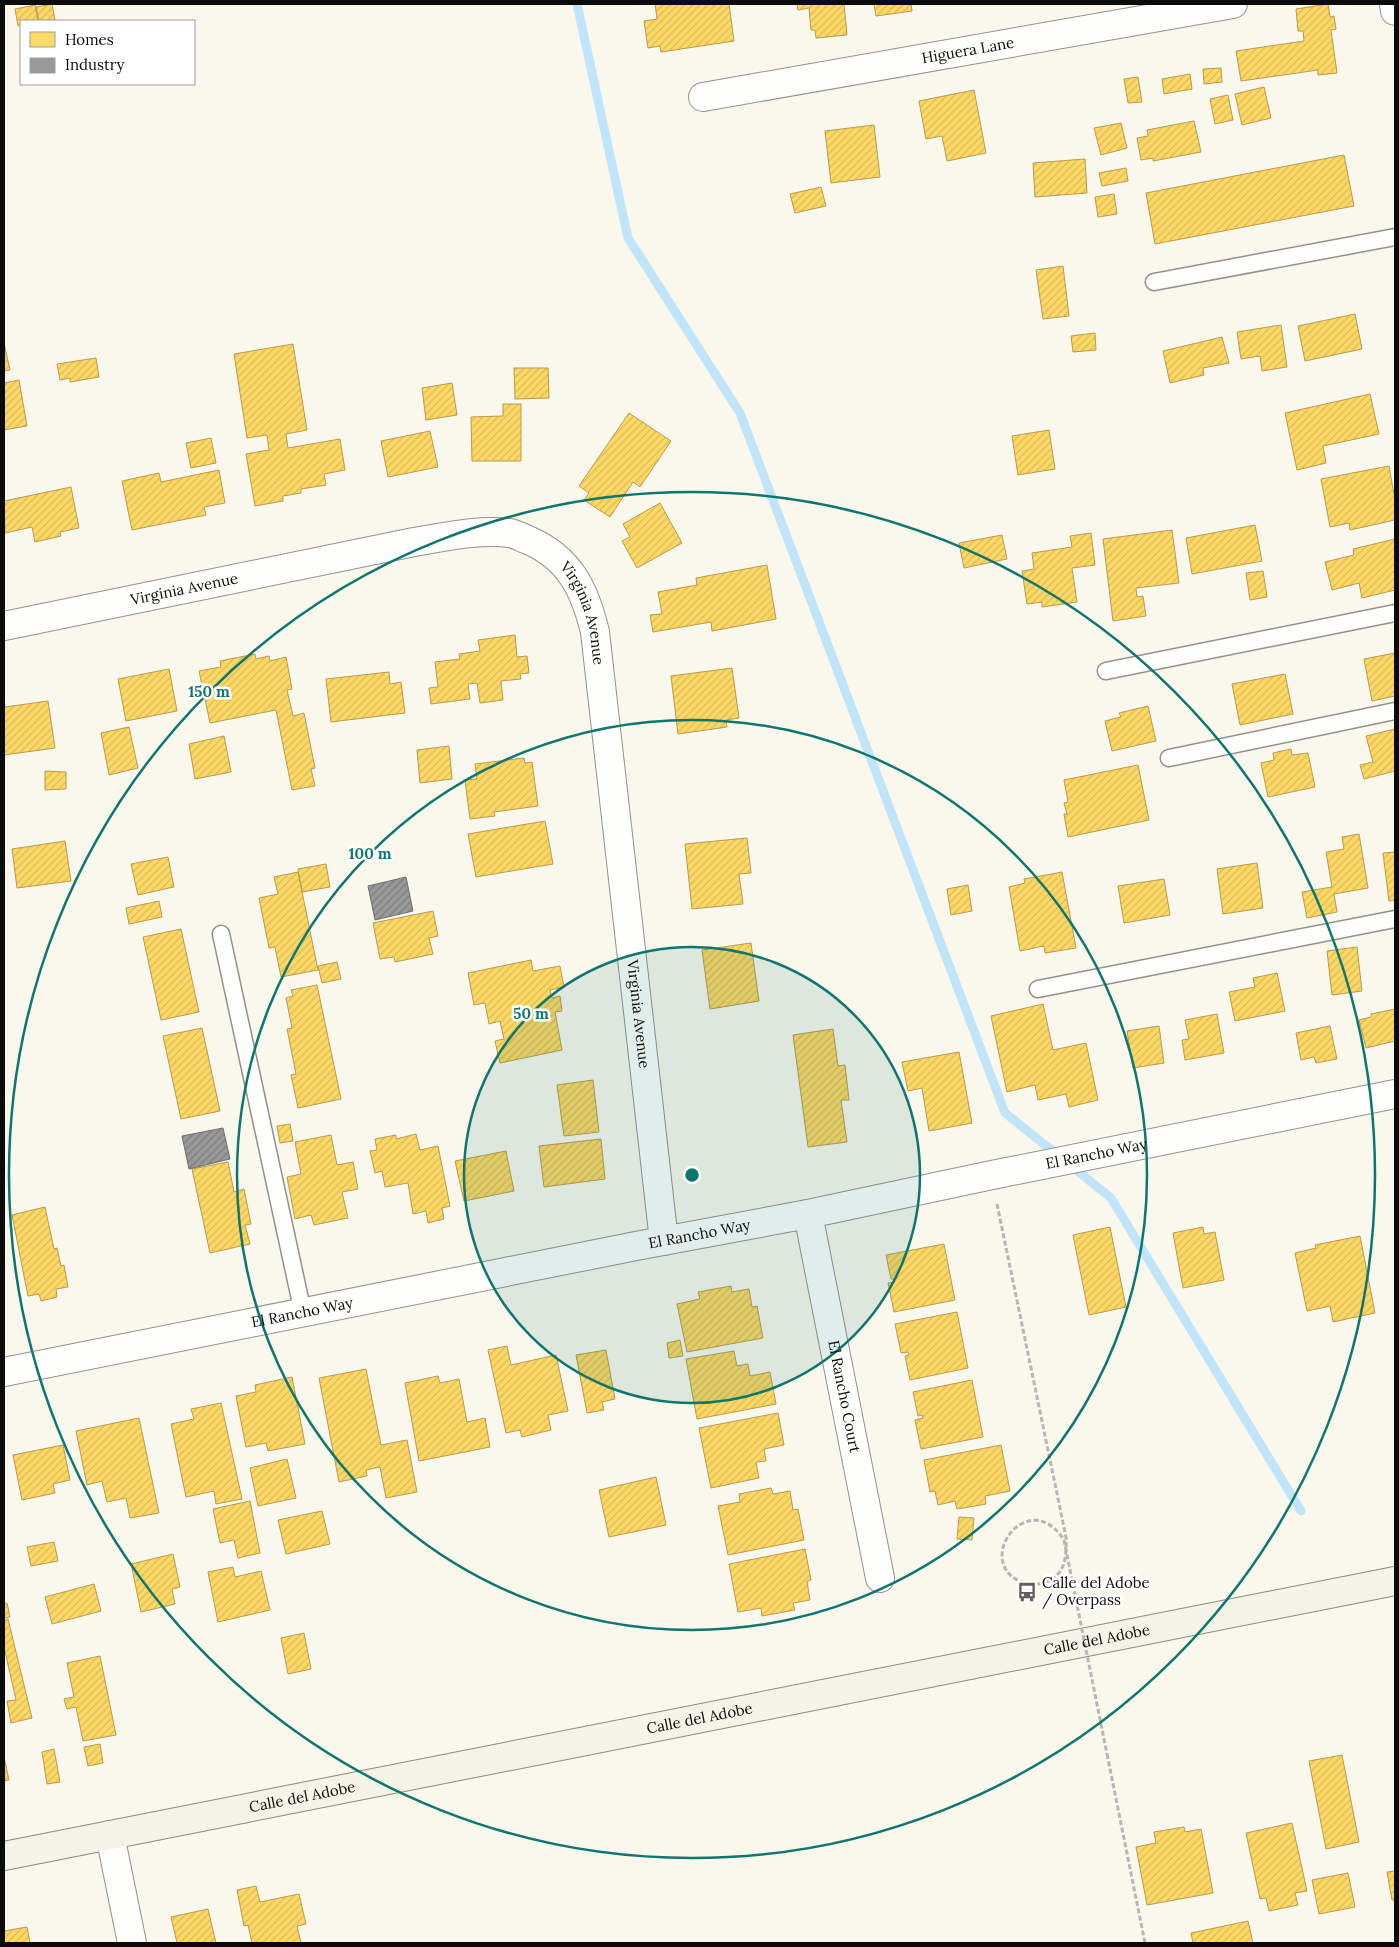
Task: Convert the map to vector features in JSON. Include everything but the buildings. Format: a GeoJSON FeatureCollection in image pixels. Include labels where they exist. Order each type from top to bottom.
{"type":"FeatureCollection","features":[{"type":"Feature","properties":{"kind":"street","name":"Higuera Lane"},"geometry":{"type":"LineString","coordinates":[[703,97],[1233,4]]}},
{"type":"Feature","properties":{"kind":"street"},"geometry":{"type":"LineString","coordinates":[[1394,4],[1395,11]]}},
{"type":"Feature","properties":{"kind":"street","name":"Virginia Avenue"},"geometry":{"type":"LineString","coordinates":[[4,626],[414,542],[469,533],[511,533],[539,545],[558,558],[577,580],[588,604],[595,632],[664,1241]]}},
{"type":"Feature","properties":{"kind":"street","name":"El Rancho Way"},"geometry":{"type":"LineString","coordinates":[[4,1372],[808,1214],[1395,1094]]}},
{"type":"Feature","properties":{"kind":"street","name":"El Rancho Court"},"geometry":{"type":"LineString","coordinates":[[808,1214],[880,1578]]}},
{"type":"Feature","properties":{"kind":"street","name":"Calle del Adobe"},"geometry":{"type":"LineString","coordinates":[[4,1856],[1395,1581]]}},
{"type":"Feature","properties":{"kind":"street"},"geometry":{"type":"LineString","coordinates":[[110,1836],[132,1943]]}},
{"type":"Feature","properties":{"kind":"lane"},"geometry":{"type":"LineString","coordinates":[[1154,282],[1395,237]]}},
{"type":"Feature","properties":{"kind":"lane"},"geometry":{"type":"LineString","coordinates":[[1106,671],[1395,613]]}},
{"type":"Feature","properties":{"kind":"lane"},"geometry":{"type":"LineString","coordinates":[[1169,758],[1395,711]]}},
{"type":"Feature","properties":{"kind":"lane"},"geometry":{"type":"LineString","coordinates":[[1038,989],[1395,919]]}},
{"type":"Feature","properties":{"kind":"lane"},"geometry":{"type":"LineString","coordinates":[[221,934],[303,1312]]}},
{"type":"Feature","properties":{"kind":"path"},"geometry":{"type":"LineString","coordinates":[[996,1200],[1066,1536],[1066,1551],[1065,1562],[1060,1572],[1042,1584],[1022,1583],[1013,1578],[1006,1570],[1003,1560],[1004,1540],[1010,1531],[1028,1521],[1050,1524],[1064,1540],[1066,1551],[1145,1943]]}},
{"type":"Feature","properties":{"kind":"waterway"},"geometry":{"type":"LineString","coordinates":[[577,4],[628,238],[740,413],[1005,1113],[1059,1156]]}},
{"type":"Feature","properties":{"kind":"waterway"},"geometry":{"type":"LineString","coordinates":[[1069,1164],[1111,1198],[1301,1511]]}},
{"type":"Feature","properties":{"kind":"place","name":"Calle del Adobe / Overpass"},"geometry":{"type":"Point","coordinates":[1027,1592]}}]}
